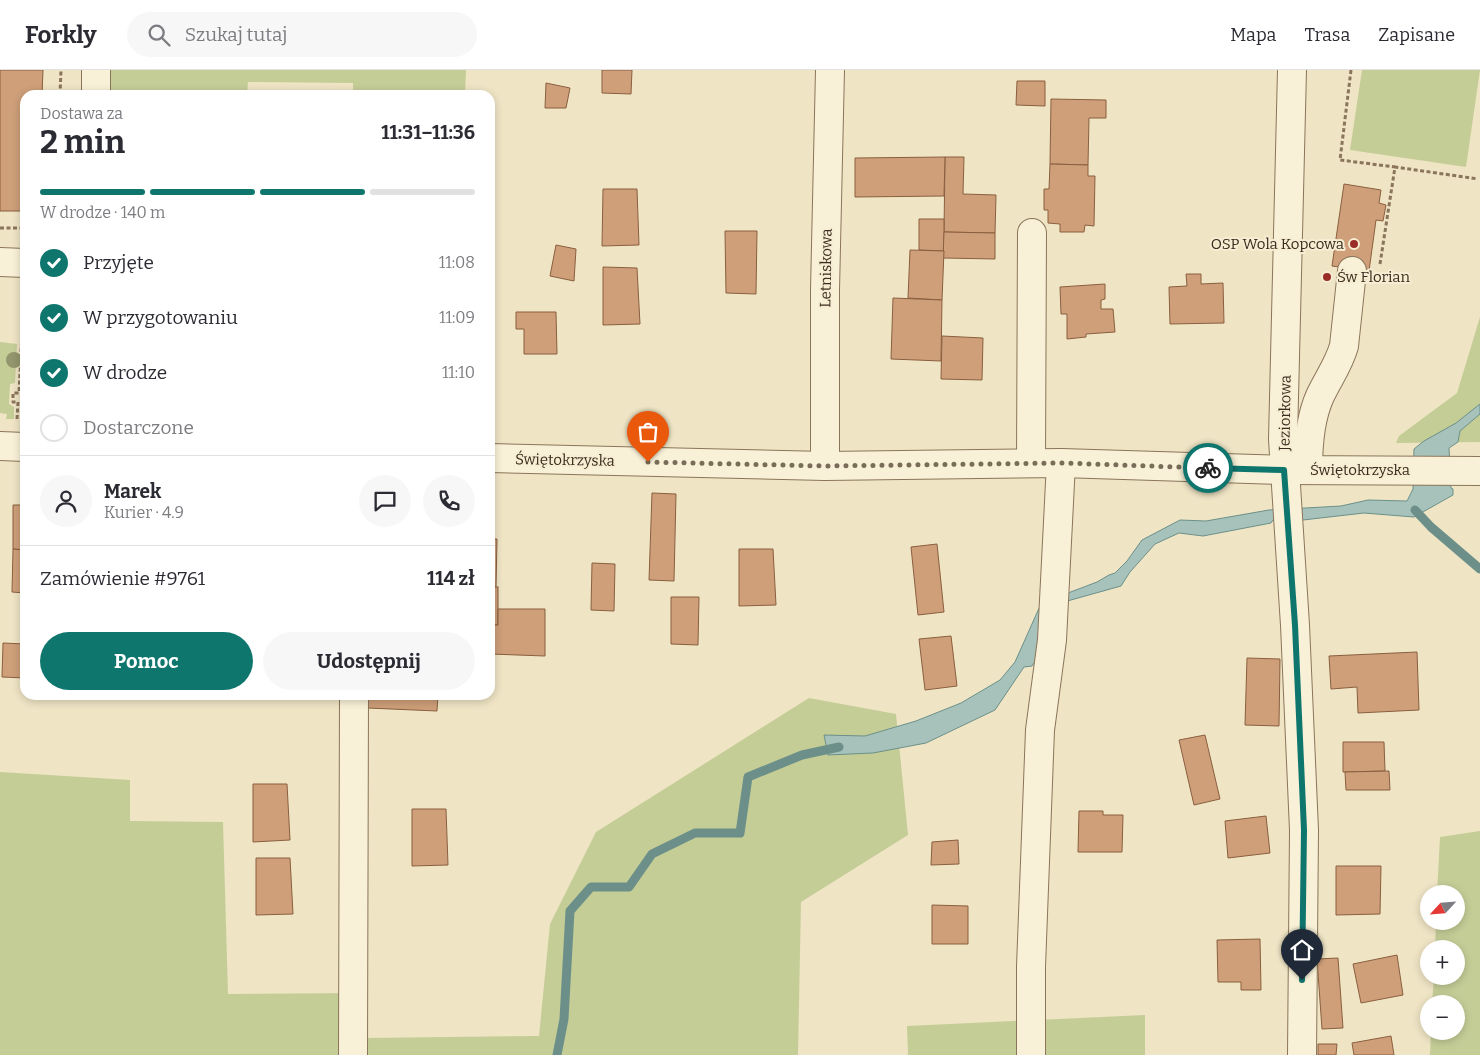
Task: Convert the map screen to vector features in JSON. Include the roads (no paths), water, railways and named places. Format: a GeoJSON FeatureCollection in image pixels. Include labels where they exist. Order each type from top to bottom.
{"type":"FeatureCollection","features":[{"type":"Feature","properties":{"kind":"street"},"geometry":{"type":"LineString","coordinates":[[96,70],[96,90]]}},
{"type":"Feature","properties":{"kind":"street","name":"Letniskowa"},"geometry":{"type":"LineString","coordinates":[[825,466],[825,290],[830,70]]}},
{"type":"Feature","properties":{"kind":"street","name":"Jeziorkowa"},"geometry":{"type":"LineString","coordinates":[[1292,70],[1283,439],[1296,470],[1295,625],[1304,830],[1302,1055]]}},
{"type":"Feature","properties":{"kind":"street"},"geometry":{"type":"LineString","coordinates":[[1031,464],[1032,233]]}},
{"type":"Feature","properties":{"kind":"street"},"geometry":{"type":"LineString","coordinates":[[0,262],[20,271]]}},
{"type":"Feature","properties":{"kind":"street"},"geometry":{"type":"LineString","coordinates":[[1296,470],[1308,454],[1316,406],[1344,346],[1352,271]]}},
{"type":"Feature","properties":{"kind":"street"},"geometry":{"type":"LineString","coordinates":[[0,446],[20,435]]}},
{"type":"Feature","properties":{"kind":"street","name":"Świętokrzyska"},"geometry":{"type":"LineString","coordinates":[[495,458],[825,466],[1062,463],[1296,470],[1480,471]]}},
{"type":"Feature","properties":{"kind":"street"},"geometry":{"type":"LineString","coordinates":[[1031,1055],[1031,967],[1040,730],[1052,640],[1062,463]]}},
{"type":"Feature","properties":{"kind":"street"},"geometry":{"type":"LineString","coordinates":[[353,1055],[354,700]]}},
{"type":"Feature","properties":{"kind":"water"},"geometry":{"type":"Polygon","coordinates":[[[1480,404],[1480,414],[1460,431],[1458,442],[1449,448],[1453,495],[1414,517],[1364,513],[1303,520],[1299,518],[1273,520],[1271,523],[1203,536],[1179,533],[1155,544],[1130,572],[1121,586],[1053,605],[1037,659],[1032,666],[1024,667],[995,710],[926,743],[873,753],[828,755],[824,735],[865,736],[916,721],[961,703],[1000,680],[1015,662],[1040,606],[1115,573],[1127,561],[1142,540],[1180,520],[1206,521],[1269,510],[1341,506],[1368,500],[1407,501],[1413,489],[1414,449],[1424,441],[1456,423],[1480,404]]]}},
{"type":"Feature","properties":{"kind":"waterway"},"geometry":{"type":"LineString","coordinates":[[1415,510],[1431,527],[1480,569]]}},
{"type":"Feature","properties":{"kind":"waterway"},"geometry":{"type":"LineString","coordinates":[[557,1055],[564,1019],[570,911],[591,887],[629,887],[652,854],[695,833],[740,833],[748,777],[802,755],[839,747]]}},
{"type":"Feature","properties":{"kind":"place","name":"OSP Wola Kopcowa"},"geometry":{"type":"Point","coordinates":[1354,244]}},
{"type":"Feature","properties":{"kind":"place","name":"Św Florian"},"geometry":{"type":"Point","coordinates":[1327,277]}}]}
